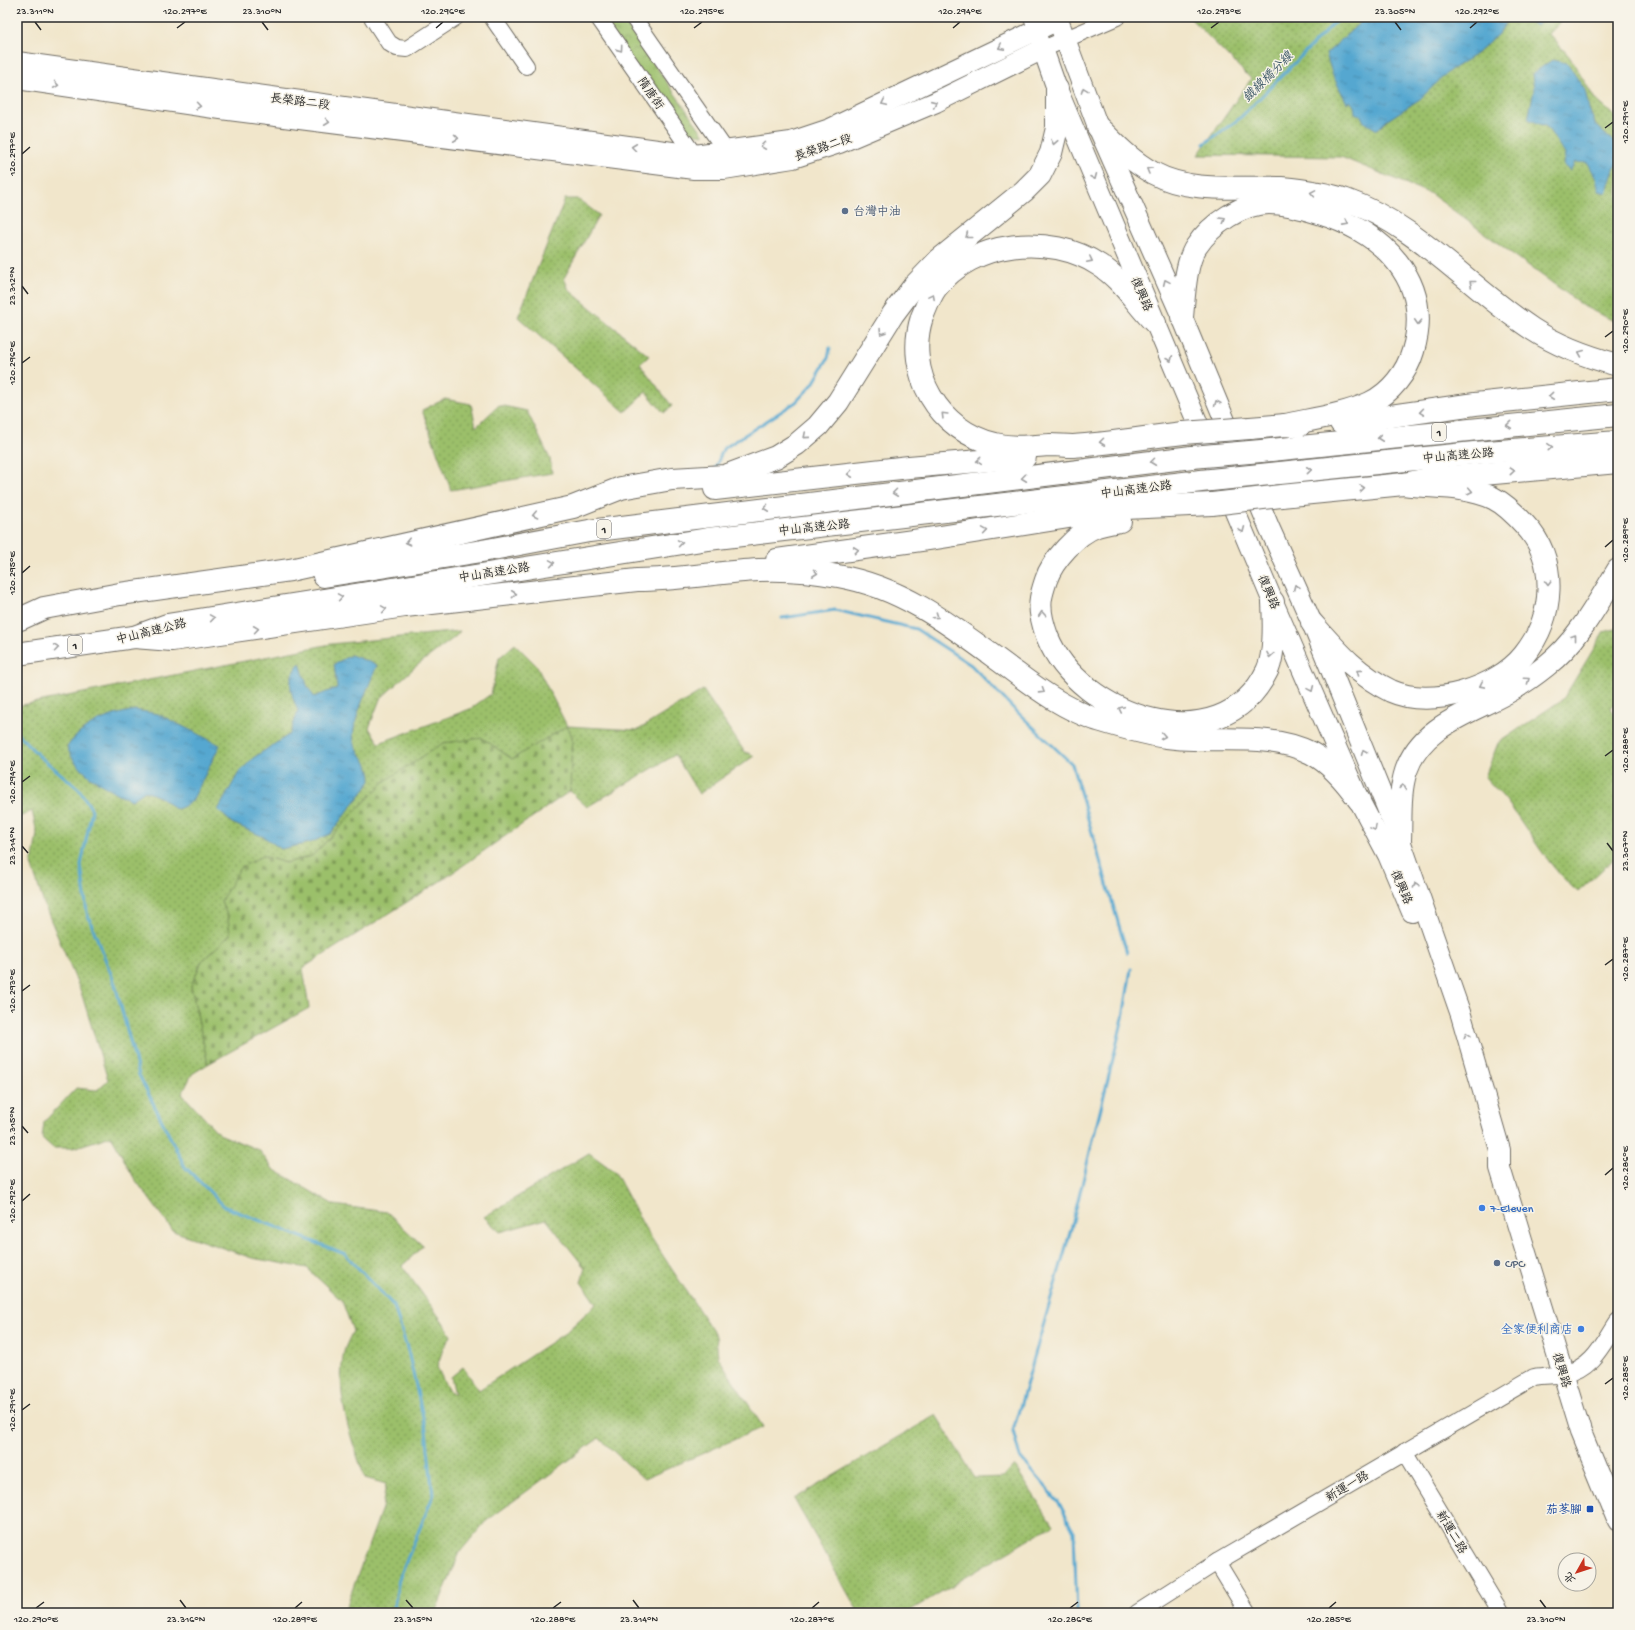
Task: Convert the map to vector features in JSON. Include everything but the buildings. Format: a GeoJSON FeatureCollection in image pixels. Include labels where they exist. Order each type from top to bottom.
{"type":"FeatureCollection","features":[{"type":"Feature","properties":{"kind":"highway"},"geometry":{"type":"LineString","coordinates":[[19,620],[44,608],[120,594],[290,570],[574,507],[621,488],[672,479],[724,476],[751,468],[776,458],[818,426],[838,402],[893,314],[914,286],[940,259],[1024,191],[1040,174],[1051,153],[1054,140],[1056,128],[1057,90]]}},
{"type":"Feature","properties":{"kind":"highway"},"geometry":{"type":"LineString","coordinates":[[1098,126],[1127,155],[1141,166],[1164,178],[1185,184],[1222,188],[1281,188],[1313,192],[1346,200],[1377,214],[1410,234],[1499,305],[1532,329],[1560,344],[1595,359],[1618,365]]}},
{"type":"Feature","properties":{"kind":"highway"},"geometry":{"type":"LineString","coordinates":[[1155,323],[1128,291],[1100,265],[1076,253],[1053,247],[1027,245],[1002,248],[984,254],[955,270],[936,288],[923,314],[919,328],[916,348],[919,370],[926,390],[937,408],[954,425],[970,436],[996,445],[1024,448],[1050,445],[1072,446],[1183,433],[1285,425],[1345,412],[1371,403],[1392,386],[1408,366],[1416,340],[1419,318],[1414,292],[1403,268],[1383,247],[1360,230],[1339,219],[1300,207],[1268,203],[1242,209],[1216,224],[1196,247],[1186,277],[1182,317]]}},
{"type":"Feature","properties":{"kind":"highway"},"geometry":{"type":"LineString","coordinates":[[1285,425],[1308,427],[1475,404],[1618,389]]}},
{"type":"Feature","properties":{"kind":"highway","name":"中山高速公路"},"geometry":{"type":"LineString","coordinates":[[19,620],[47,620],[183,598],[234,592],[482,551],[589,531],[1192,457],[1618,416]]}},
{"type":"Feature","properties":{"kind":"highway","name":"中山高速公路"},"geometry":{"type":"LineString","coordinates":[[17,654],[134,638],[167,625],[708,539],[1201,481],[1474,453],[1618,442]]}},
{"type":"Feature","properties":{"kind":"highway"},"geometry":{"type":"LineString","coordinates":[[574,507],[600,506],[698,492],[909,467],[1018,458],[1055,452],[1072,446]]}},
{"type":"Feature","properties":{"kind":"highway"},"geometry":{"type":"LineString","coordinates":[[637,580],[656,574],[834,553],[1125,508],[1176,507],[1212,504],[1404,484],[1428,479],[1618,462]]}},
{"type":"Feature","properties":{"kind":"highway"},"geometry":{"type":"LineString","coordinates":[[1312,623],[1346,662],[1369,678],[1393,691],[1418,697],[1444,697],[1483,685],[1502,674],[1523,656],[1534,640],[1544,619],[1548,598],[1548,572],[1542,549],[1531,531],[1514,513],[1493,498],[1460,489],[1404,484]]}},
{"type":"Feature","properties":{"kind":"highway"},"geometry":{"type":"LineString","coordinates":[[1176,507],[1095,527],[1069,545],[1049,570],[1040,599],[1043,625],[1053,652],[1069,673],[1093,693],[1121,709],[1150,719],[1182,723],[1202,722],[1228,714],[1253,694],[1268,670],[1274,632],[1273,602]]}},
{"type":"Feature","properties":{"kind":"highway"},"geometry":{"type":"LineString","coordinates":[[134,638],[172,640],[405,606],[637,580],[665,580],[760,570],[803,571],[838,576],[869,583],[927,609],[1038,688],[1063,704],[1092,718],[1129,729],[1168,738],[1255,740],[1286,744],[1313,754],[1337,774],[1359,800]]}},
{"type":"Feature","properties":{"kind":"highway"},"geometry":{"type":"LineString","coordinates":[[1400,840],[1402,791],[1406,771],[1416,749],[1432,733],[1450,721],[1513,689],[1547,666],[1571,641],[1618,570]]}},
{"type":"Feature","properties":{"kind":"main road","name":"長榮路二段"},"geometry":{"type":"LineString","coordinates":[[725,160],[791,142],[830,129],[1034,24],[1060,18]]}},
{"type":"Feature","properties":{"kind":"main road","name":"復興路"},"geometry":{"type":"LineString","coordinates":[[1060,18],[1066,39],[1098,126],[1182,317],[1269,527],[1312,623],[1400,840],[1461,1015],[1500,1150],[1500,1168],[1581,1432],[1618,1522]]}},
{"type":"Feature","properties":{"kind":"main road","name":"長榮路二段"},"geometry":{"type":"LineString","coordinates":[[17,79],[175,93],[699,162],[793,158],[838,143],[936,102],[1043,49]]}},
{"type":"Feature","properties":{"kind":"main road","name":"復興路"},"geometry":{"type":"LineString","coordinates":[[1043,49],[1057,90],[1273,602],[1359,800],[1388,855],[1411,908],[1430,960],[1489,1152],[1500,1168]]}},
{"type":"Feature","properties":{"kind":"main road","name":"長榮路二段"},"geometry":{"type":"LineString","coordinates":[[17,62],[175,93]]}},
{"type":"Feature","properties":{"kind":"street"},"geometry":{"type":"LineString","coordinates":[[372,17],[389,43],[398,48],[407,49],[456,17]]}},
{"type":"Feature","properties":{"kind":"street"},"geometry":{"type":"LineString","coordinates":[[492,17],[526,66]]}},
{"type":"Feature","properties":{"kind":"street","name":"隋唐街"},"geometry":{"type":"LineString","coordinates":[[598,17],[699,162]]}},
{"type":"Feature","properties":{"kind":"street"},"geometry":{"type":"LineString","coordinates":[[633,17],[725,160]]}},
{"type":"Feature","properties":{"kind":"street","name":"長榮路二段"},"geometry":{"type":"LineString","coordinates":[[1043,49],[1116,17]]}},
{"type":"Feature","properties":{"kind":"street","name":"復興路"},"geometry":{"type":"LineString","coordinates":[[1034,24],[1043,49]]}},
{"type":"Feature","properties":{"kind":"street","name":"新運一路"},"geometry":{"type":"LineString","coordinates":[[1137,1613],[1218,1562],[1534,1377],[1547,1374],[1563,1374],[1585,1367],[1618,1321]]}},
{"type":"Feature","properties":{"kind":"street","name":"新運二路"},"geometry":{"type":"LineString","coordinates":[[1404,1452],[1501,1613]]}},
{"type":"Feature","properties":{"kind":"street"},"geometry":{"type":"LineString","coordinates":[[1218,1562],[1248,1613]]}},
{"type":"Feature","properties":{"kind":"green space"},"geometry":{"type":"Polygon","coordinates":[[[601,17],[621,17],[704,135],[681,132],[601,17]]]}},
{"type":"Feature","properties":{"kind":"green space"},"geometry":{"type":"Polygon","coordinates":[[[1189,17],[1565,17],[1549,34],[1569,56],[1595,99],[1618,119],[1618,323],[1585,307],[1431,194],[1341,157],[1198,155],[1251,79],[1189,17]]]}},
{"type":"Feature","properties":{"kind":"green space"},"geometry":{"type":"Polygon","coordinates":[[[565,199],[578,199],[599,215],[564,278],[569,290],[649,356],[640,364],[672,406],[664,413],[646,392],[625,412],[518,317],[565,199]]]}},
{"type":"Feature","properties":{"kind":"green space"},"geometry":{"type":"Polygon","coordinates":[[[445,399],[471,404],[476,427],[499,405],[527,411],[550,459],[552,473],[451,490],[422,410],[445,399]]]}},
{"type":"Feature","properties":{"kind":"green space"},"geometry":{"type":"Polygon","coordinates":[[[1618,628],[1618,700],[1611,708],[1618,720],[1618,855],[1578,892],[1550,863],[1502,795],[1485,777],[1498,743],[1563,699],[1604,632],[1618,628]]]}},
{"type":"Feature","properties":{"kind":"green space"},"geometry":{"type":"Polygon","coordinates":[[[460,631],[455,637],[415,667],[380,699],[369,728],[379,743],[470,709],[491,694],[499,658],[515,644],[536,665],[567,726],[638,730],[703,690],[744,751],[754,756],[699,794],[675,755],[587,807],[570,791],[572,736],[532,748],[512,759],[482,738],[385,781],[312,856],[286,863],[262,856],[221,901],[228,916],[230,935],[202,961],[191,986],[208,1064],[192,1074],[182,1094],[219,1134],[259,1150],[273,1169],[334,1205],[387,1212],[423,1246],[402,1266],[443,1322],[451,1336],[443,1349],[437,1367],[448,1390],[455,1394],[451,1377],[463,1367],[479,1390],[565,1333],[596,1304],[581,1282],[585,1268],[546,1219],[500,1232],[484,1217],[589,1153],[615,1172],[646,1230],[716,1336],[718,1357],[763,1427],[644,1479],[599,1438],[485,1522],[460,1552],[435,1613],[344,1613],[382,1508],[386,1484],[365,1478],[346,1418],[343,1403],[341,1372],[344,1350],[353,1331],[342,1301],[307,1268],[252,1258],[173,1231],[134,1178],[111,1136],[73,1148],[53,1148],[42,1138],[44,1122],[76,1088],[97,1090],[108,1080],[81,992],[44,904],[31,864],[37,833],[32,811],[17,818],[17,706],[331,644],[460,631]]]}},
{"type":"Feature","properties":{"kind":"green space"},"geometry":{"type":"Polygon","coordinates":[[[567,726],[572,736],[570,791],[445,878],[303,968],[309,1008],[208,1064],[191,986],[202,961],[230,935],[228,917],[221,901],[240,868],[262,856],[286,863],[312,856],[385,781],[443,743],[482,738],[512,759],[567,726]]]}},
{"type":"Feature","properties":{"kind":"green space"},"geometry":{"type":"Polygon","coordinates":[[[936,1415],[975,1478],[1003,1477],[1014,1465],[1053,1525],[906,1613],[859,1613],[794,1499],[936,1415]]]}},
{"type":"Feature","properties":{"kind":"water"},"geometry":{"type":"Polygon","coordinates":[[[1366,17],[1502,17],[1506,23],[1498,34],[1476,54],[1449,71],[1420,99],[1386,121],[1377,130],[1364,122],[1361,116],[1355,113],[1354,106],[1350,101],[1347,103],[1333,76],[1326,54],[1366,17]]]}},
{"type":"Feature","properties":{"kind":"water"},"geometry":{"type":"Polygon","coordinates":[[[1523,17],[1547,17],[1536,26],[1523,17]]]}},
{"type":"Feature","properties":{"kind":"water"},"geometry":{"type":"Polygon","coordinates":[[[1552,60],[1567,63],[1585,90],[1589,109],[1596,126],[1618,146],[1618,162],[1606,193],[1599,191],[1596,178],[1588,163],[1575,162],[1570,171],[1563,165],[1565,154],[1547,127],[1528,119],[1534,90],[1532,74],[1552,60]]]}},
{"type":"Feature","properties":{"kind":"water"},"geometry":{"type":"Polygon","coordinates":[[[351,655],[377,665],[357,715],[353,735],[356,747],[371,775],[371,781],[330,834],[310,843],[281,849],[264,837],[232,823],[218,810],[238,774],[253,758],[290,734],[298,711],[293,698],[291,680],[292,674],[300,663],[307,685],[314,697],[337,688],[334,664],[351,655]]]}},
{"type":"Feature","properties":{"kind":"water"},"geometry":{"type":"Polygon","coordinates":[[[135,710],[158,714],[220,745],[192,801],[185,806],[177,809],[174,808],[160,797],[145,791],[132,800],[94,780],[85,773],[72,757],[67,747],[89,726],[106,718],[135,710]]]}},
{"type":"Feature","properties":{"kind":"waterway","name":"鐵線橋分線"},"geometry":{"type":"LineString","coordinates":[[1204,144],[1239,119],[1340,17]]}},
{"type":"Feature","properties":{"kind":"waterway"},"geometry":{"type":"LineString","coordinates":[[715,469],[723,449],[796,402],[813,384],[828,358],[830,348]]}},
{"type":"Feature","properties":{"kind":"waterway"},"geometry":{"type":"LineString","coordinates":[[782,618],[835,610],[916,629],[971,665],[1012,707],[1072,764],[1127,953]]}},
{"type":"Feature","properties":{"kind":"waterway"},"geometry":{"type":"LineString","coordinates":[[17,733],[38,755],[79,789],[92,810],[81,865],[87,913],[115,984],[139,1075],[185,1167],[225,1207],[345,1254],[394,1306],[408,1351],[426,1430],[433,1496],[399,1579],[393,1613]]}},
{"type":"Feature","properties":{"kind":"waterway"},"geometry":{"type":"LineString","coordinates":[[1077,1613],[1074,1532],[1058,1501],[1020,1457],[1013,1431],[1071,1229],[1123,1018],[1131,969]]}},
{"type":"Feature","properties":{"kind":"place","name":"台灣中油"},"geometry":{"type":"Point","coordinates":[845,211]}},
{"type":"Feature","properties":{"kind":"place","name":"7-Eleven"},"geometry":{"type":"Point","coordinates":[1482,1208]}},
{"type":"Feature","properties":{"kind":"place","name":"CPC"},"geometry":{"type":"Point","coordinates":[1497,1263]}},
{"type":"Feature","properties":{"kind":"place","name":"全家便利商店"},"geometry":{"type":"Point","coordinates":[1581,1329]}},
{"type":"Feature","properties":{"kind":"place","name":"茄苳腳"},"geometry":{"type":"Point","coordinates":[1590,1509]}}]}
